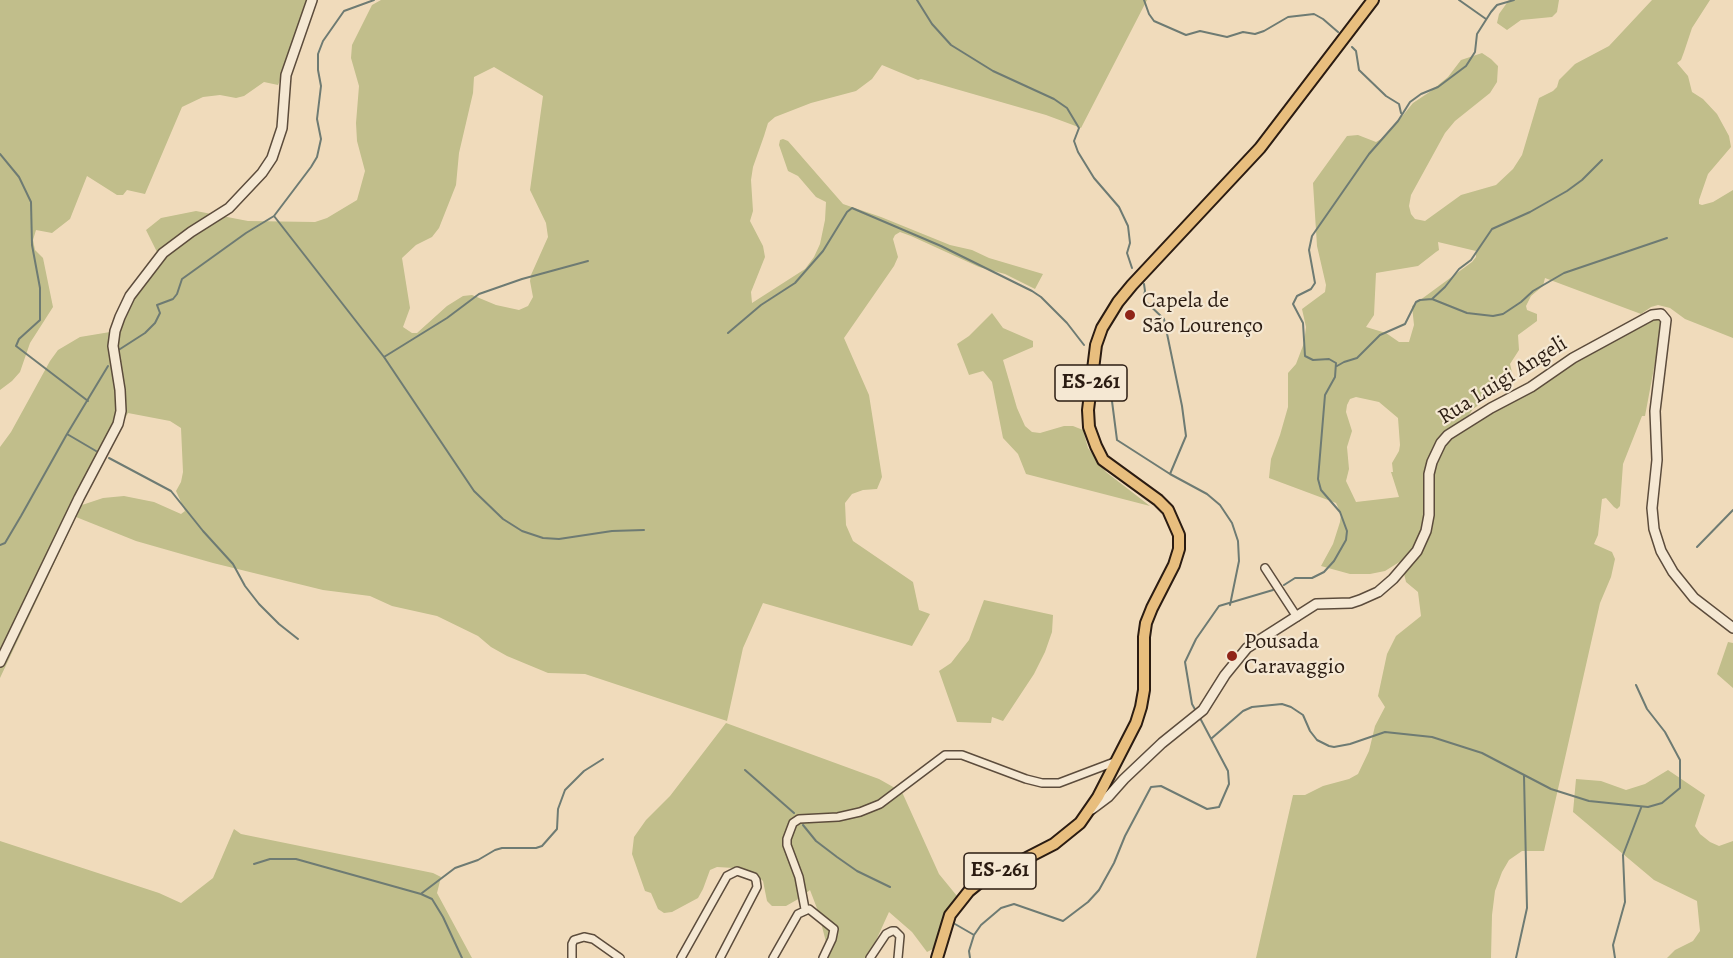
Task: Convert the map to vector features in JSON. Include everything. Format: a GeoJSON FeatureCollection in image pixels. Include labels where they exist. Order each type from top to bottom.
{"type":"FeatureCollection","features":[{"type":"Feature","properties":{"kind":"main road","name":"ES-261"},"geometry":{"type":"LineString","coordinates":[[937,958],[950,915],[969,891],[980,882],[1054,844],[1080,823],[1091,809],[1117,761],[1136,723],[1141,707],[1144,690],[1146,623],[1174,565],[1179,542],[1176,524],[1168,510],[1158,500],[1103,460],[1089,427],[1088,410],[1096,345],[1102,328],[1132,285],[1260,148],[1373,0]]}},
{"type":"Feature","properties":{"kind":"street"},"geometry":{"type":"LineString","coordinates":[[0,662],[79,498],[118,424],[121,411],[120,390],[113,345],[120,317],[140,282],[163,254],[191,232],[229,208],[262,173],[272,158],[282,128],[286,75],[312,0]]}},
{"type":"Feature","properties":{"kind":"street","name":"Rua Luigi Angeli"},"geometry":{"type":"LineString","coordinates":[[1091,809],[1108,797],[1131,772],[1203,710],[1225,675],[1247,648],[1316,604],[1351,603],[1378,592],[1405,566],[1417,551],[1426,531],[1429,515],[1429,474],[1441,443],[1448,435],[1491,408],[1531,387],[1573,358],[1652,315],[1664,316],[1666,325],[1655,411],[1657,460],[1652,508],[1654,529],[1660,551],[1673,572],[1694,598],[1733,628]]}},
{"type":"Feature","properties":{"kind":"street"},"geometry":{"type":"LineString","coordinates":[[1265,568],[1297,617]]}},
{"type":"Feature","properties":{"kind":"street"},"geometry":{"type":"LineString","coordinates":[[805,909],[799,877],[787,845],[787,838],[793,823],[799,819],[838,817],[880,804],[945,755],[962,755],[1042,783],[1059,783],[1117,761]]}},
{"type":"Feature","properties":{"kind":"street"},"geometry":{"type":"LineString","coordinates":[[681,958],[727,876],[736,871],[754,877],[757,887],[720,958]]}},
{"type":"Feature","properties":{"kind":"street"},"geometry":{"type":"LineString","coordinates":[[773,958],[798,914],[805,909],[809,909],[834,929],[823,958]]}},
{"type":"Feature","properties":{"kind":"street"},"geometry":{"type":"LineString","coordinates":[[870,958],[886,934],[892,931],[900,936],[898,958]]}},
{"type":"Feature","properties":{"kind":"street"},"geometry":{"type":"LineString","coordinates":[[572,958],[571,950],[574,940],[584,937],[593,939],[620,958]]}},
{"type":"Feature","properties":{"kind":"shaded area"},"geometry":{"type":"Polygon","coordinates":[[[0,0],[314,0],[278,85],[264,82],[244,96],[236,98],[220,95],[203,97],[182,107],[145,194],[127,190],[123,195],[117,195],[87,176],[70,219],[52,233],[36,230],[33,240],[35,250],[43,258],[53,307],[30,343],[20,372],[0,390],[0,0]]]}},
{"type":"Feature","properties":{"kind":"shaded area"},"geometry":{"type":"Polygon","coordinates":[[[381,0],[1147,0],[1081,128],[1046,115],[918,80],[882,65],[872,79],[856,91],[811,103],[775,117],[768,123],[751,180],[753,211],[750,221],[763,246],[765,257],[751,292],[752,303],[805,269],[820,244],[825,220],[826,202],[816,197],[798,176],[788,171],[779,145],[780,140],[783,139],[788,141],[843,204],[950,245],[1043,274],[1035,289],[1005,274],[979,267],[900,232],[893,239],[898,257],[894,266],[844,338],[869,395],[882,477],[877,489],[852,494],[845,503],[846,525],[853,541],[913,582],[919,610],[930,614],[912,646],[763,603],[743,648],[727,721],[585,674],[548,673],[507,656],[478,636],[437,616],[392,606],[370,596],[323,590],[213,563],[136,541],[76,517],[0,678],[0,447],[58,350],[80,337],[110,332],[158,254],[146,230],[161,218],[196,211],[248,221],[315,222],[327,218],[357,200],[365,171],[357,141],[359,86],[351,58],[352,45],[372,5],[381,0]],[[494,67],[474,77],[473,93],[459,153],[456,185],[439,228],[432,237],[416,245],[402,258],[410,308],[403,327],[412,333],[417,333],[447,306],[463,296],[472,295],[496,305],[519,310],[528,306],[533,297],[531,275],[548,237],[546,223],[530,190],[543,96],[494,67]],[[128,413],[88,486],[82,505],[103,498],[124,496],[154,502],[181,514],[185,511],[176,491],[183,472],[181,428],[170,421],[128,413]]]}},
{"type":"Feature","properties":{"kind":"shaded area"},"geometry":{"type":"Polygon","coordinates":[[[1509,0],[1559,0],[1557,12],[1552,17],[1521,20],[1507,30],[1497,23],[1499,14],[1509,0]]]}},
{"type":"Feature","properties":{"kind":"shaded area"},"geometry":{"type":"Polygon","coordinates":[[[1652,0],[1710,0],[1692,28],[1681,60],[1677,63],[1688,76],[1692,92],[1703,99],[1717,114],[1729,136],[1731,147],[1708,174],[1699,204],[1713,202],[1733,190],[1733,338],[1685,319],[1670,308],[1658,305],[1641,314],[1545,278],[1543,286],[1531,296],[1526,306],[1527,310],[1537,314],[1537,321],[1518,335],[1519,350],[1510,364],[1512,372],[1510,378],[1497,392],[1473,409],[1464,422],[1634,322],[1659,318],[1663,320],[1645,416],[1642,416],[1623,464],[1620,506],[1617,509],[1606,498],[1602,499],[1598,535],[1594,544],[1612,552],[1615,559],[1611,577],[1600,603],[1544,851],[1522,851],[1509,860],[1502,872],[1495,891],[1491,958],[1256,958],[1293,795],[1305,795],[1358,774],[1369,751],[1375,726],[1385,707],[1378,696],[1387,654],[1396,636],[1421,616],[1418,592],[1406,582],[1401,561],[1385,571],[1370,574],[1350,574],[1321,566],[1333,544],[1340,522],[1341,514],[1336,503],[1269,478],[1271,459],[1288,407],[1288,373],[1296,364],[1304,343],[1306,327],[1302,309],[1325,292],[1326,285],[1317,246],[1313,183],[1347,136],[1358,135],[1376,142],[1386,136],[1413,103],[1448,77],[1461,60],[1482,53],[1498,66],[1497,82],[1490,93],[1455,121],[1445,133],[1411,195],[1409,206],[1411,214],[1415,219],[1425,221],[1461,195],[1496,185],[1513,169],[1522,155],[1539,98],[1553,91],[1559,80],[1575,64],[1609,46],[1652,0]],[[1438,242],[1439,250],[1418,266],[1376,273],[1374,315],[1366,327],[1386,333],[1399,342],[1409,342],[1414,325],[1412,306],[1476,257],[1476,251],[1438,242]],[[1356,397],[1350,399],[1346,412],[1352,431],[1347,447],[1349,469],[1346,481],[1356,502],[1399,497],[1391,472],[1393,472],[1392,463],[1400,445],[1398,418],[1379,402],[1356,397]]]}},
{"type":"Feature","properties":{"kind":"shaded area"},"geometry":{"type":"Polygon","coordinates":[[[992,313],[1003,328],[1033,341],[1033,347],[1003,360],[1017,408],[1025,426],[1032,432],[1040,433],[1064,426],[1073,426],[1083,430],[1088,448],[1106,472],[1150,506],[1026,474],[1018,454],[1003,438],[992,382],[983,371],[969,375],[957,344],[969,336],[992,313]]]}},
{"type":"Feature","properties":{"kind":"shaded area"},"geometry":{"type":"Polygon","coordinates":[[[984,600],[1053,615],[1052,632],[1034,674],[1003,721],[992,717],[991,723],[957,722],[939,671],[951,663],[969,640],[984,600]]]}},
{"type":"Feature","properties":{"kind":"shaded area"},"geometry":{"type":"Polygon","coordinates":[[[1728,642],[1733,643],[1733,688],[1717,674],[1728,642]]]}},
{"type":"Feature","properties":{"kind":"shaded area"},"geometry":{"type":"Polygon","coordinates":[[[726,723],[879,779],[902,792],[939,874],[957,896],[945,912],[933,949],[927,952],[912,932],[889,912],[868,958],[826,958],[826,942],[810,890],[786,906],[772,906],[767,901],[763,881],[755,874],[734,868],[717,867],[710,870],[698,898],[672,912],[664,913],[658,909],[651,893],[645,891],[632,854],[634,837],[646,820],[670,796],[726,723]]]}},
{"type":"Feature","properties":{"kind":"shaded area"},"geometry":{"type":"Polygon","coordinates":[[[1668,770],[1705,795],[1695,826],[1700,834],[1719,846],[1733,841],[1733,958],[1667,958],[1675,950],[1693,941],[1700,931],[1697,901],[1654,880],[1573,812],[1576,779],[1601,781],[1626,790],[1645,784],[1668,770]]]}},
{"type":"Feature","properties":{"kind":"shaded area"},"geometry":{"type":"Polygon","coordinates":[[[234,829],[241,834],[433,873],[441,877],[437,893],[472,958],[0,958],[0,841],[159,893],[181,903],[213,878],[234,829]]]}},
{"type":"Feature","properties":{"kind":"waterway"},"geometry":{"type":"LineString","coordinates":[[117,351],[145,333],[155,323],[160,313],[157,305],[173,299],[182,279],[274,216],[311,167],[317,157],[321,139],[317,119],[321,86],[318,54],[323,41],[344,11],[374,0]]}},
{"type":"Feature","properties":{"kind":"waterway"},"geometry":{"type":"LineString","coordinates":[[917,0],[932,24],[951,45],[993,71],[1054,99],[1067,108],[1079,128],[1074,141],[1078,152],[1094,178],[1119,207],[1128,226],[1130,243],[1127,253],[1132,268]]}},
{"type":"Feature","properties":{"kind":"waterway"},"geometry":{"type":"LineString","coordinates":[[1144,0],[1154,21],[1186,35],[1200,31],[1227,37],[1243,32],[1255,34],[1288,17],[1314,14],[1338,32]]}},
{"type":"Feature","properties":{"kind":"waterway"},"geometry":{"type":"LineString","coordinates":[[1459,0],[1486,19]]}},
{"type":"Feature","properties":{"kind":"waterway"},"geometry":{"type":"LineString","coordinates":[[1284,585],[1295,578],[1312,578],[1324,572],[1334,561],[1346,540],[1347,531],[1340,512],[1321,490],[1318,479],[1325,395],[1335,377],[1336,363],[1329,359],[1313,360],[1305,356],[1303,323],[1293,304],[1297,296],[1311,289],[1315,283],[1309,250],[1312,236],[1369,154],[1398,121],[1410,102],[1421,94],[1438,87],[1466,66],[1475,52],[1477,34],[1491,12],[1497,5],[1514,0]]}},
{"type":"Feature","properties":{"kind":"waterway"},"geometry":{"type":"LineString","coordinates":[[1352,47],[1356,51],[1359,70],[1386,96],[1399,104],[1401,113]]}},
{"type":"Feature","properties":{"kind":"waterway"},"geometry":{"type":"LineString","coordinates":[[0,154],[19,177],[31,202],[32,245],[40,288],[40,320],[19,339],[16,346],[88,401]]}},
{"type":"Feature","properties":{"kind":"waterway"},"geometry":{"type":"LineString","coordinates":[[1432,299],[1459,269],[1471,260],[1492,229],[1530,212],[1567,191],[1602,160]]}},
{"type":"Feature","properties":{"kind":"waterway"},"geometry":{"type":"LineString","coordinates":[[728,333],[761,305],[795,283],[823,251],[847,212],[852,208],[941,246],[1032,291],[1067,323],[1084,345]]}},
{"type":"Feature","properties":{"kind":"waterway"},"geometry":{"type":"LineString","coordinates":[[274,216],[384,357],[474,491],[503,519],[522,531],[543,538],[559,539],[612,531],[644,530]]}},
{"type":"Feature","properties":{"kind":"waterway"},"geometry":{"type":"LineString","coordinates":[[1337,366],[1357,358],[1380,335],[1405,324],[1416,302],[1420,300],[1432,299],[1467,313],[1493,316],[1503,314],[1533,291],[1564,273],[1667,238]]}},
{"type":"Feature","properties":{"kind":"waterway"},"geometry":{"type":"LineString","coordinates":[[384,357],[447,318],[479,294],[522,279],[588,261]]}},
{"type":"Feature","properties":{"kind":"waterway"},"geometry":{"type":"LineString","coordinates":[[1144,284],[1143,299],[1164,319],[1182,406],[1186,436],[1170,474]]}},
{"type":"Feature","properties":{"kind":"waterway"},"geometry":{"type":"LineString","coordinates":[[0,545],[5,543],[108,366]]}},
{"type":"Feature","properties":{"kind":"waterway"},"geometry":{"type":"LineString","coordinates":[[1104,367],[1109,378],[1117,440],[1170,474],[1207,494],[1220,505],[1232,523],[1238,541],[1239,561],[1230,605]]}},
{"type":"Feature","properties":{"kind":"waterway"},"geometry":{"type":"LineString","coordinates":[[67,434],[96,451]]}},
{"type":"Feature","properties":{"kind":"waterway"},"geometry":{"type":"LineString","coordinates":[[109,458],[171,491],[233,564],[245,586],[259,604],[298,639]]}},
{"type":"Feature","properties":{"kind":"waterway"},"geometry":{"type":"LineString","coordinates":[[1697,547],[1733,510]]}},
{"type":"Feature","properties":{"kind":"waterway"},"geometry":{"type":"LineString","coordinates":[[1197,713],[1192,704],[1185,662],[1196,639],[1219,606],[1273,590]]}},
{"type":"Feature","properties":{"kind":"waterway"},"geometry":{"type":"LineString","coordinates":[[1212,738],[1243,711],[1252,707],[1282,704],[1303,715],[1317,740],[1329,746],[1350,744],[1385,732],[1432,737],[1482,753],[1551,789],[1589,801],[1648,807],[1662,803],[1680,788],[1680,760],[1665,732],[1647,709],[1636,685]]}},
{"type":"Feature","properties":{"kind":"waterway"},"geometry":{"type":"LineString","coordinates":[[970,958],[969,951],[974,935],[981,925],[1001,908],[1014,904],[1063,921],[1088,902],[1099,890],[1114,863],[1125,836],[1151,787],[1161,786],[1207,809],[1219,807],[1229,784],[1228,771],[1200,718]]}},
{"type":"Feature","properties":{"kind":"waterway"},"geometry":{"type":"LineString","coordinates":[[422,893],[455,868],[478,860],[495,850],[542,846],[557,829],[558,809],[565,790],[584,771],[603,759]]}},
{"type":"Feature","properties":{"kind":"waterway"},"geometry":{"type":"LineString","coordinates":[[745,770],[794,813]]}},
{"type":"Feature","properties":{"kind":"waterway"},"geometry":{"type":"LineString","coordinates":[[1516,958],[1527,908],[1524,776]]}},
{"type":"Feature","properties":{"kind":"waterway"},"geometry":{"type":"LineString","coordinates":[[1615,958],[1613,945],[1625,902],[1623,855],[1641,808]]}},
{"type":"Feature","properties":{"kind":"waterway"},"geometry":{"type":"LineString","coordinates":[[803,825],[816,841],[837,857],[857,871],[890,887]]}},
{"type":"Feature","properties":{"kind":"waterway"},"geometry":{"type":"LineString","coordinates":[[254,864],[270,859],[296,859],[421,894],[432,899],[462,958]]}},
{"type":"Feature","properties":{"kind":"waterway"},"geometry":{"type":"LineString","coordinates":[[955,924],[974,935]]}},
{"type":"Feature","properties":{"kind":"place","name":"Capela de São Lourenço"},"geometry":{"type":"Point","coordinates":[1130,315]}},
{"type":"Feature","properties":{"kind":"place","name":"Pousada Caravaggio"},"geometry":{"type":"Point","coordinates":[1232,656]}}]}
